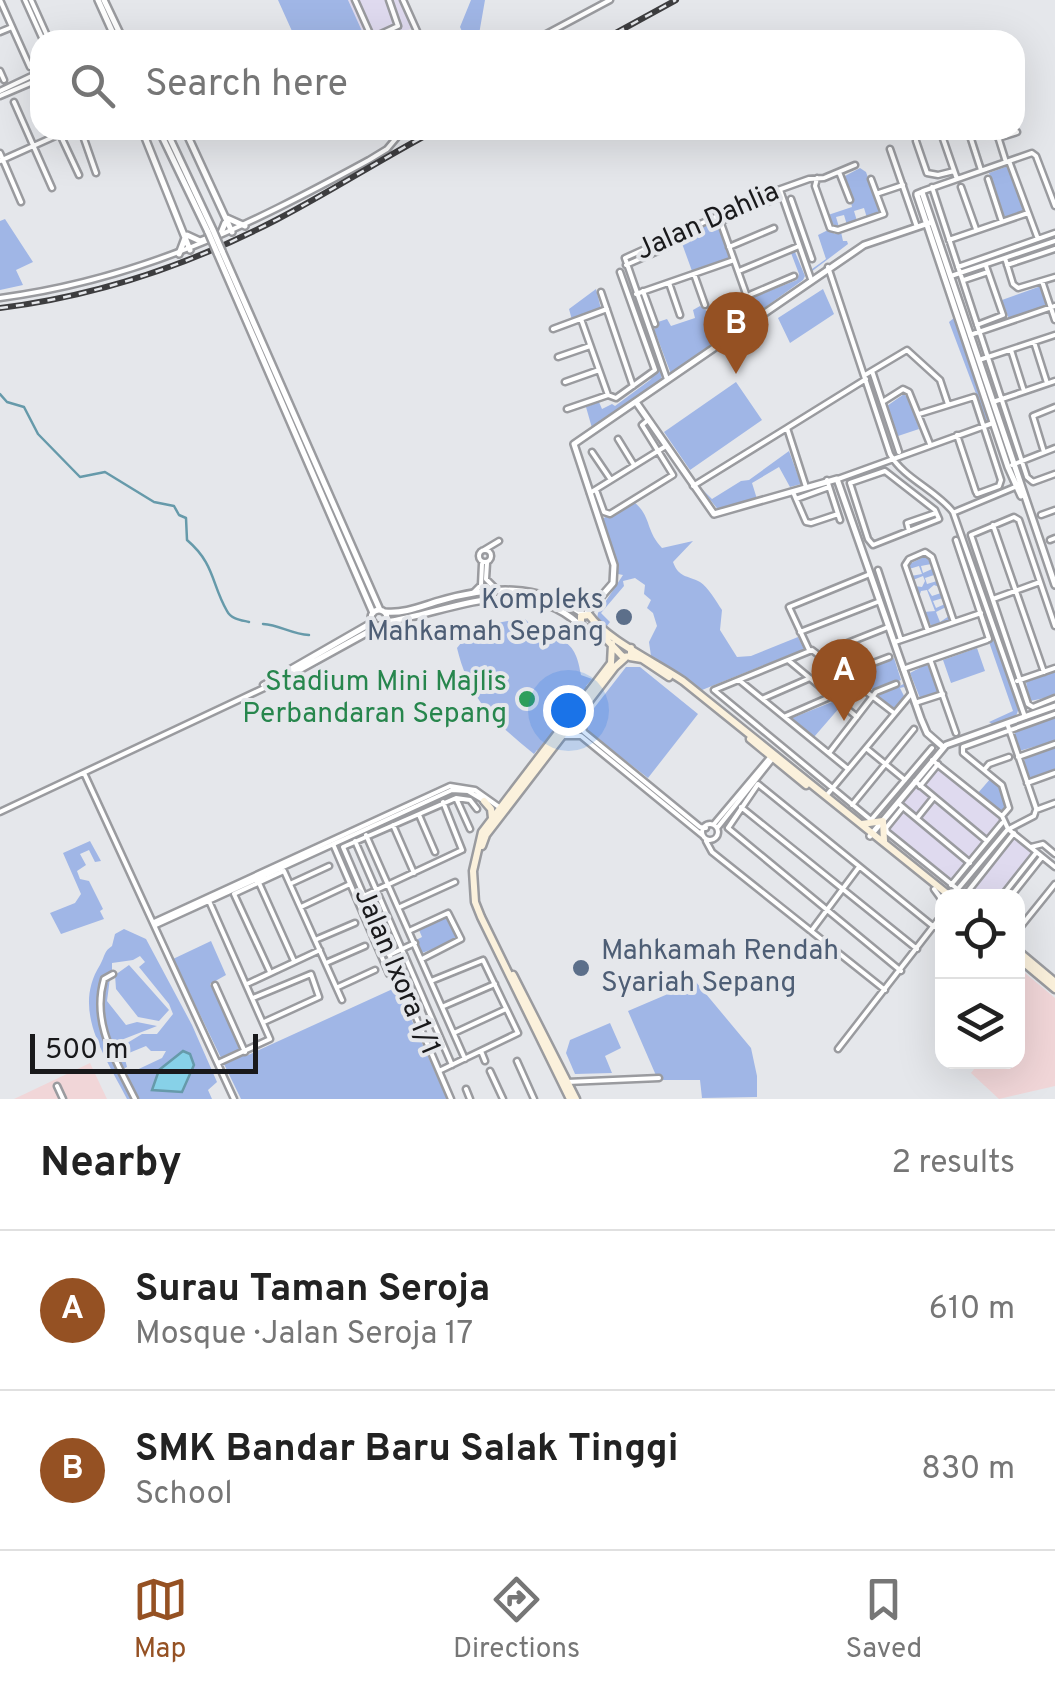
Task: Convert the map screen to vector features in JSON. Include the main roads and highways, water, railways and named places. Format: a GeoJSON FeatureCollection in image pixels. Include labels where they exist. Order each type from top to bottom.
{"type":"FeatureCollection","features":[{"type":"Feature","properties":{"kind":"main road"},"geometry":{"type":"LineString","coordinates":[[935,890],[871,835],[826,796],[771,759],[682,681],[616,640],[588,616],[579,624],[628,657],[642,659],[683,686],[771,759],[781,765],[871,835],[887,846],[937,889]]}},
{"type":"Feature","properties":{"kind":"main road"},"geometry":{"type":"LineString","coordinates":[[573,1099],[481,909],[477,870],[486,835],[611,663],[612,644]]}},
{"type":"Feature","properties":{"kind":"main road"},"geometry":{"type":"LineString","coordinates":[[542,758],[564,736],[632,648]]}},
{"type":"Feature","properties":{"kind":"main road"},"geometry":{"type":"LineString","coordinates":[[492,819],[486,800],[502,809]]}},
{"type":"Feature","properties":{"kind":"main road"},"geometry":{"type":"LineString","coordinates":[[502,809],[482,832],[475,852],[475,902],[565,1082]]}},
{"type":"Feature","properties":{"kind":"main road"},"geometry":{"type":"LineString","coordinates":[[856,822],[869,826],[878,820],[887,846]]}},
{"type":"Feature","properties":{"kind":"main road"},"geometry":{"type":"LineString","coordinates":[[1025,961],[1055,988]]}},
{"type":"Feature","properties":{"kind":"waterway"},"geometry":{"type":"LineString","coordinates":[[0,394],[7,402],[24,407],[38,434],[80,477],[105,472],[154,502],[174,506],[186,518],[187,540],[208,566],[227,611],[249,622]]}},
{"type":"Feature","properties":{"kind":"waterway"},"geometry":{"type":"LineString","coordinates":[[263,624],[309,635]]}},
{"type":"Feature","properties":{"kind":"railway"},"geometry":{"type":"LineString","coordinates":[[621,30],[676,0]]}},
{"type":"Feature","properties":{"kind":"railway"},"geometry":{"type":"LineString","coordinates":[[0,308],[107,287],[210,251],[296,209],[418,140]]}},
{"type":"Feature","properties":{"kind":"place","name":"SMK Bandar Baru Salak Tinggi"},"geometry":{"type":"Point","coordinates":[736,374]}},
{"type":"Feature","properties":{"kind":"place","name":"Kompleks Mahkamah Sepang"},"geometry":{"type":"Point","coordinates":[624,617]}},
{"type":"Feature","properties":{"kind":"place","name":"Stadium Mini Majlis Perbandaran Sepang"},"geometry":{"type":"Point","coordinates":[527,699]}},
{"type":"Feature","properties":{"kind":"place","name":"Surau Taman Seroja"},"geometry":{"type":"Point","coordinates":[844,721]}},
{"type":"Feature","properties":{"kind":"place","name":"Mahkamah Rendah Syariah Sepang"},"geometry":{"type":"Point","coordinates":[581,968]}}]}
